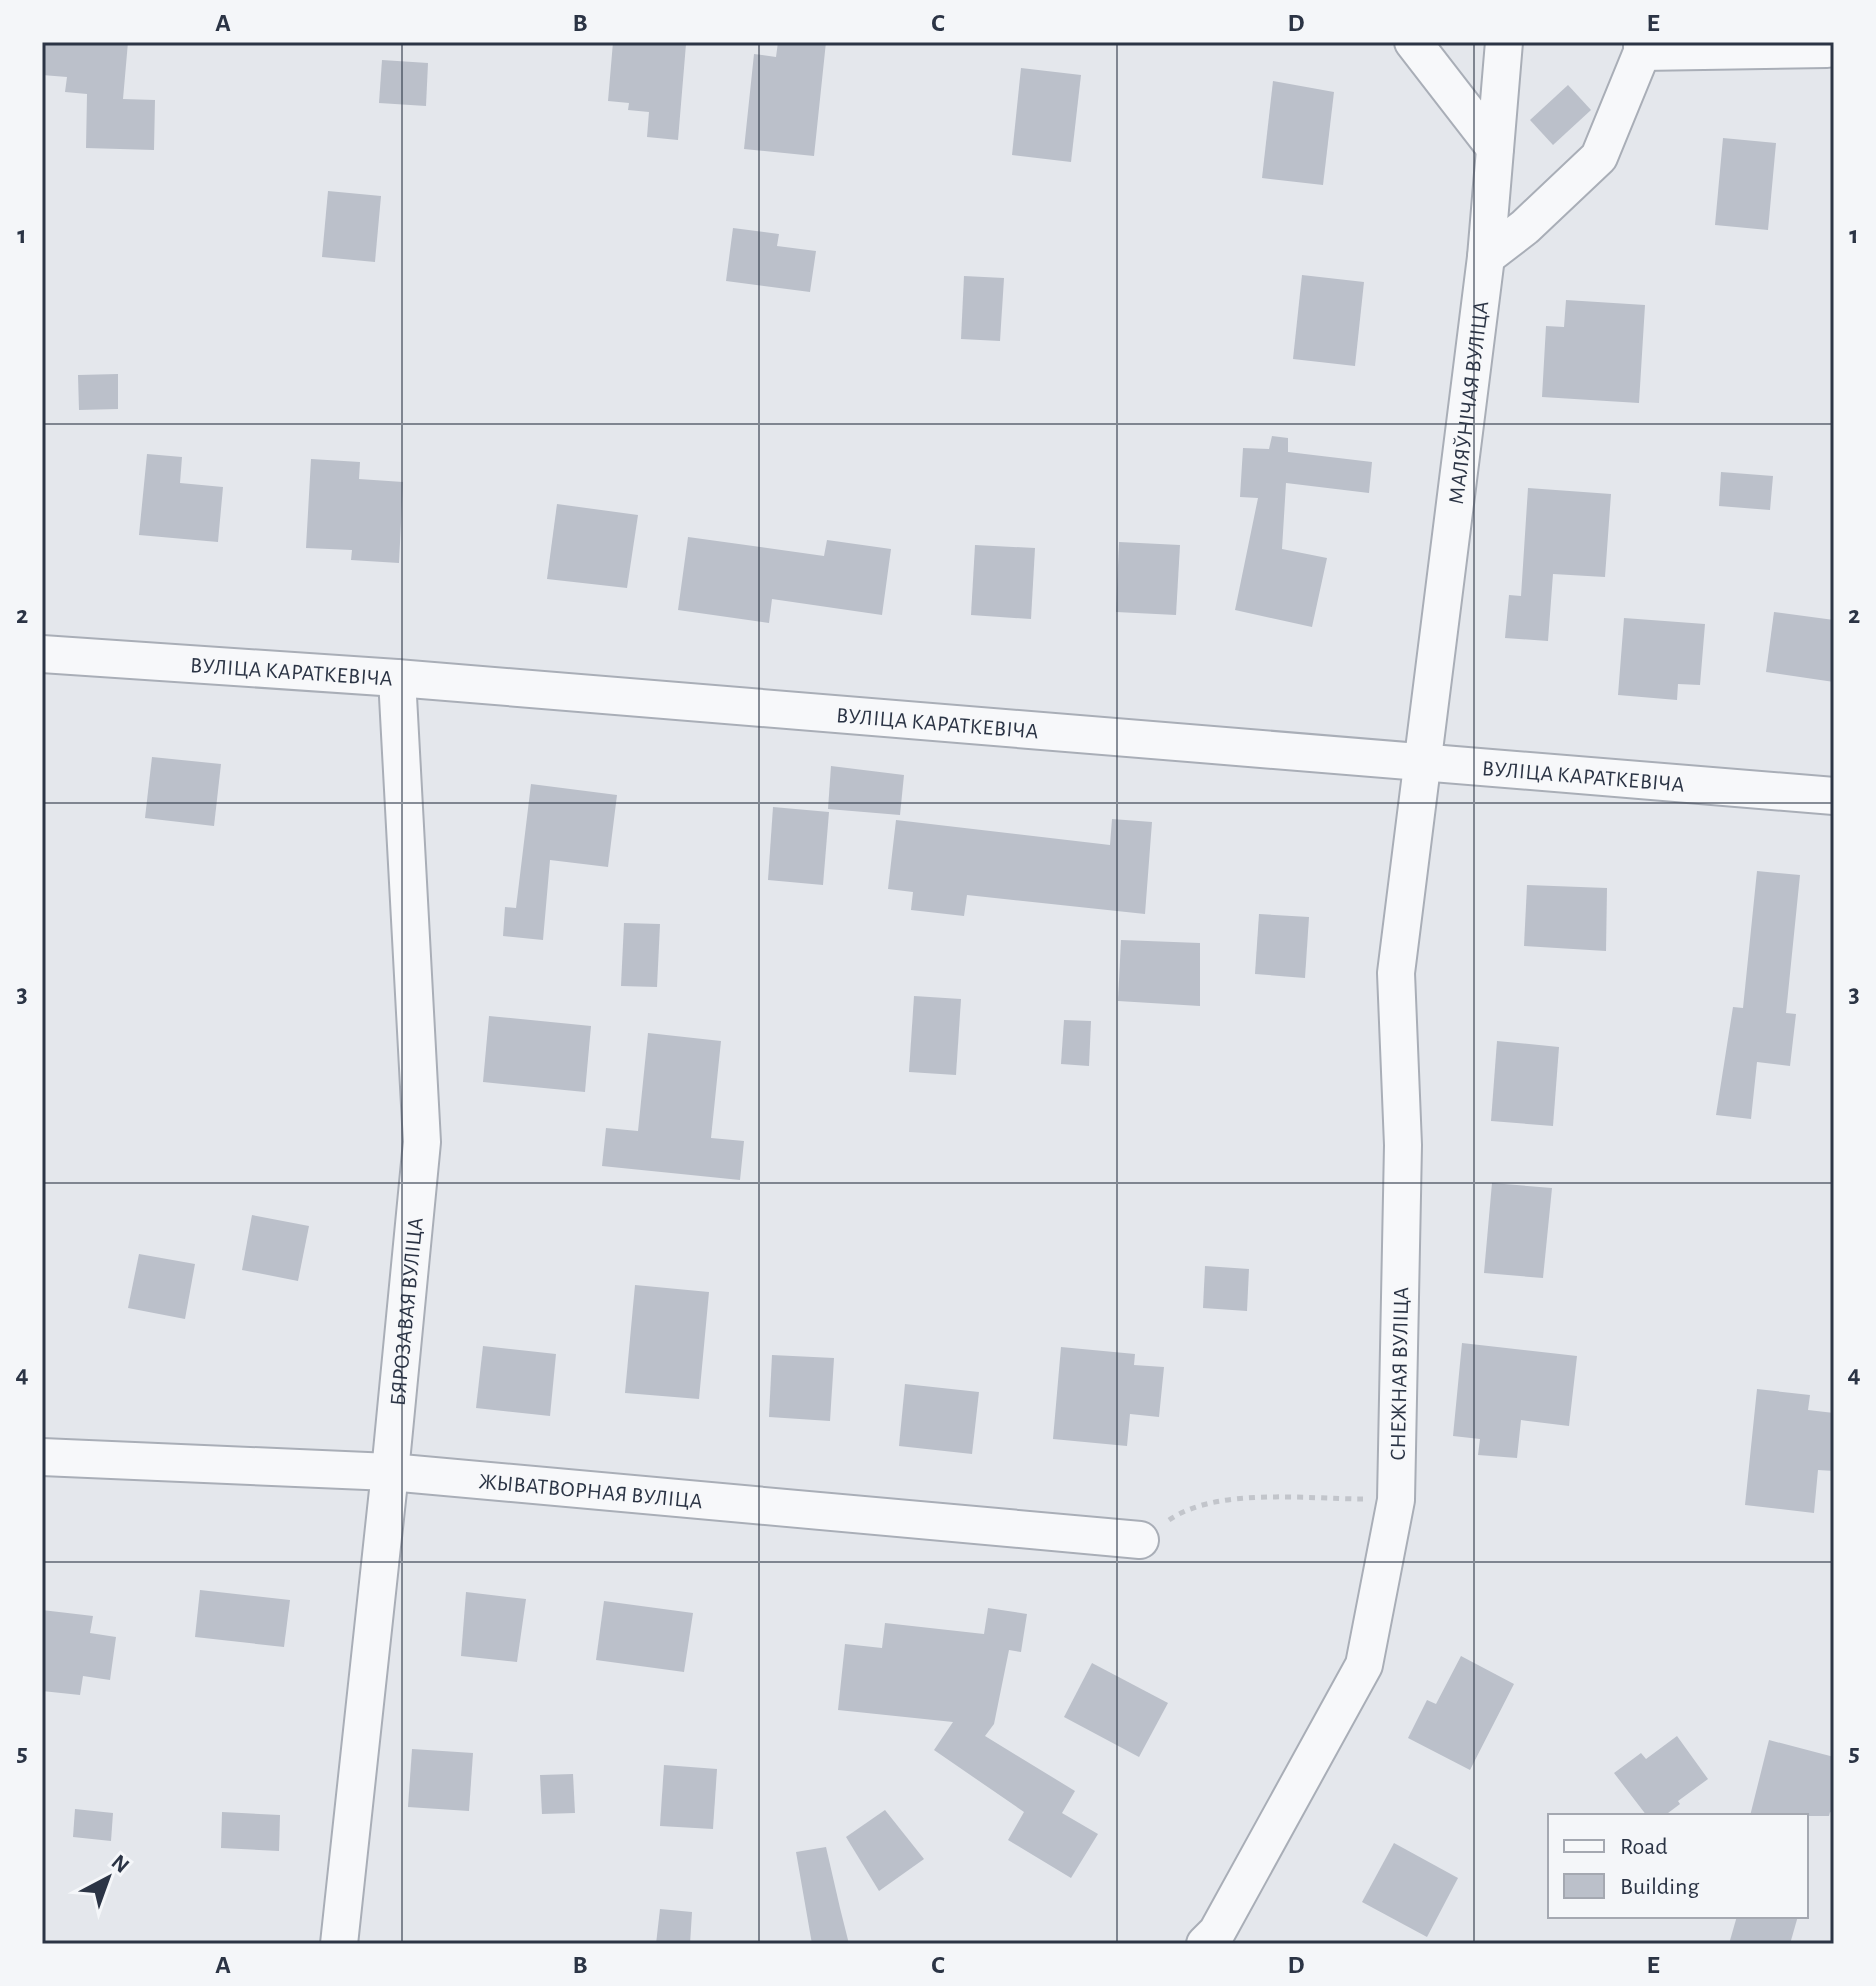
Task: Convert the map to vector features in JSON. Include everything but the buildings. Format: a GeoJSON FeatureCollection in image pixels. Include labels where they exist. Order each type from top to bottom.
{"type":"FeatureCollection","features":[{"type":"Feature","properties":{"kind":"street"},"geometry":{"type":"LineString","coordinates":[[1413,42],[1495,148]]}},
{"type":"Feature","properties":{"kind":"street","name":"МАЛЯЎНІЧАЯ ВУЛІЦА"},"geometry":{"type":"LineString","coordinates":[[1424,761],[1486,257],[1504,42]]}},
{"type":"Feature","properties":{"kind":"street"},"geometry":{"type":"LineString","coordinates":[[1486,257],[1525,227],[1599,157],[1642,47],[1827,49],[1834,45]]}},
{"type":"Feature","properties":{"kind":"street","name":"ВУЛІЦА КАРАТКЕВІЧА"},"geometry":{"type":"LineString","coordinates":[[42,654],[397,678],[1834,796]]}},
{"type":"Feature","properties":{"kind":"street","name":"БЯРОЗАВАЯ ВУЛІЦА"},"geometry":{"type":"LineString","coordinates":[[339,1944],[422,1142],[397,678]]}},
{"type":"Feature","properties":{"kind":"street","name":"СНЕЖНАЯ ВУЛІЦА"},"geometry":{"type":"LineString","coordinates":[[1205,1944],[1217,1932],[1364,1665],[1396,1500],[1403,1145],[1396,973],[1424,761]]}},
{"type":"Feature","properties":{"kind":"street","name":"ЖЫВАТВОРНАЯ ВУЛІЦА"},"geometry":{"type":"LineString","coordinates":[[42,1457],[390,1472],[1140,1540]]}},
{"type":"Feature","properties":{"kind":"path"},"geometry":{"type":"LineString","coordinates":[[1140,1540],[1185,1509],[1234,1498],[1396,1500]]}}]}
